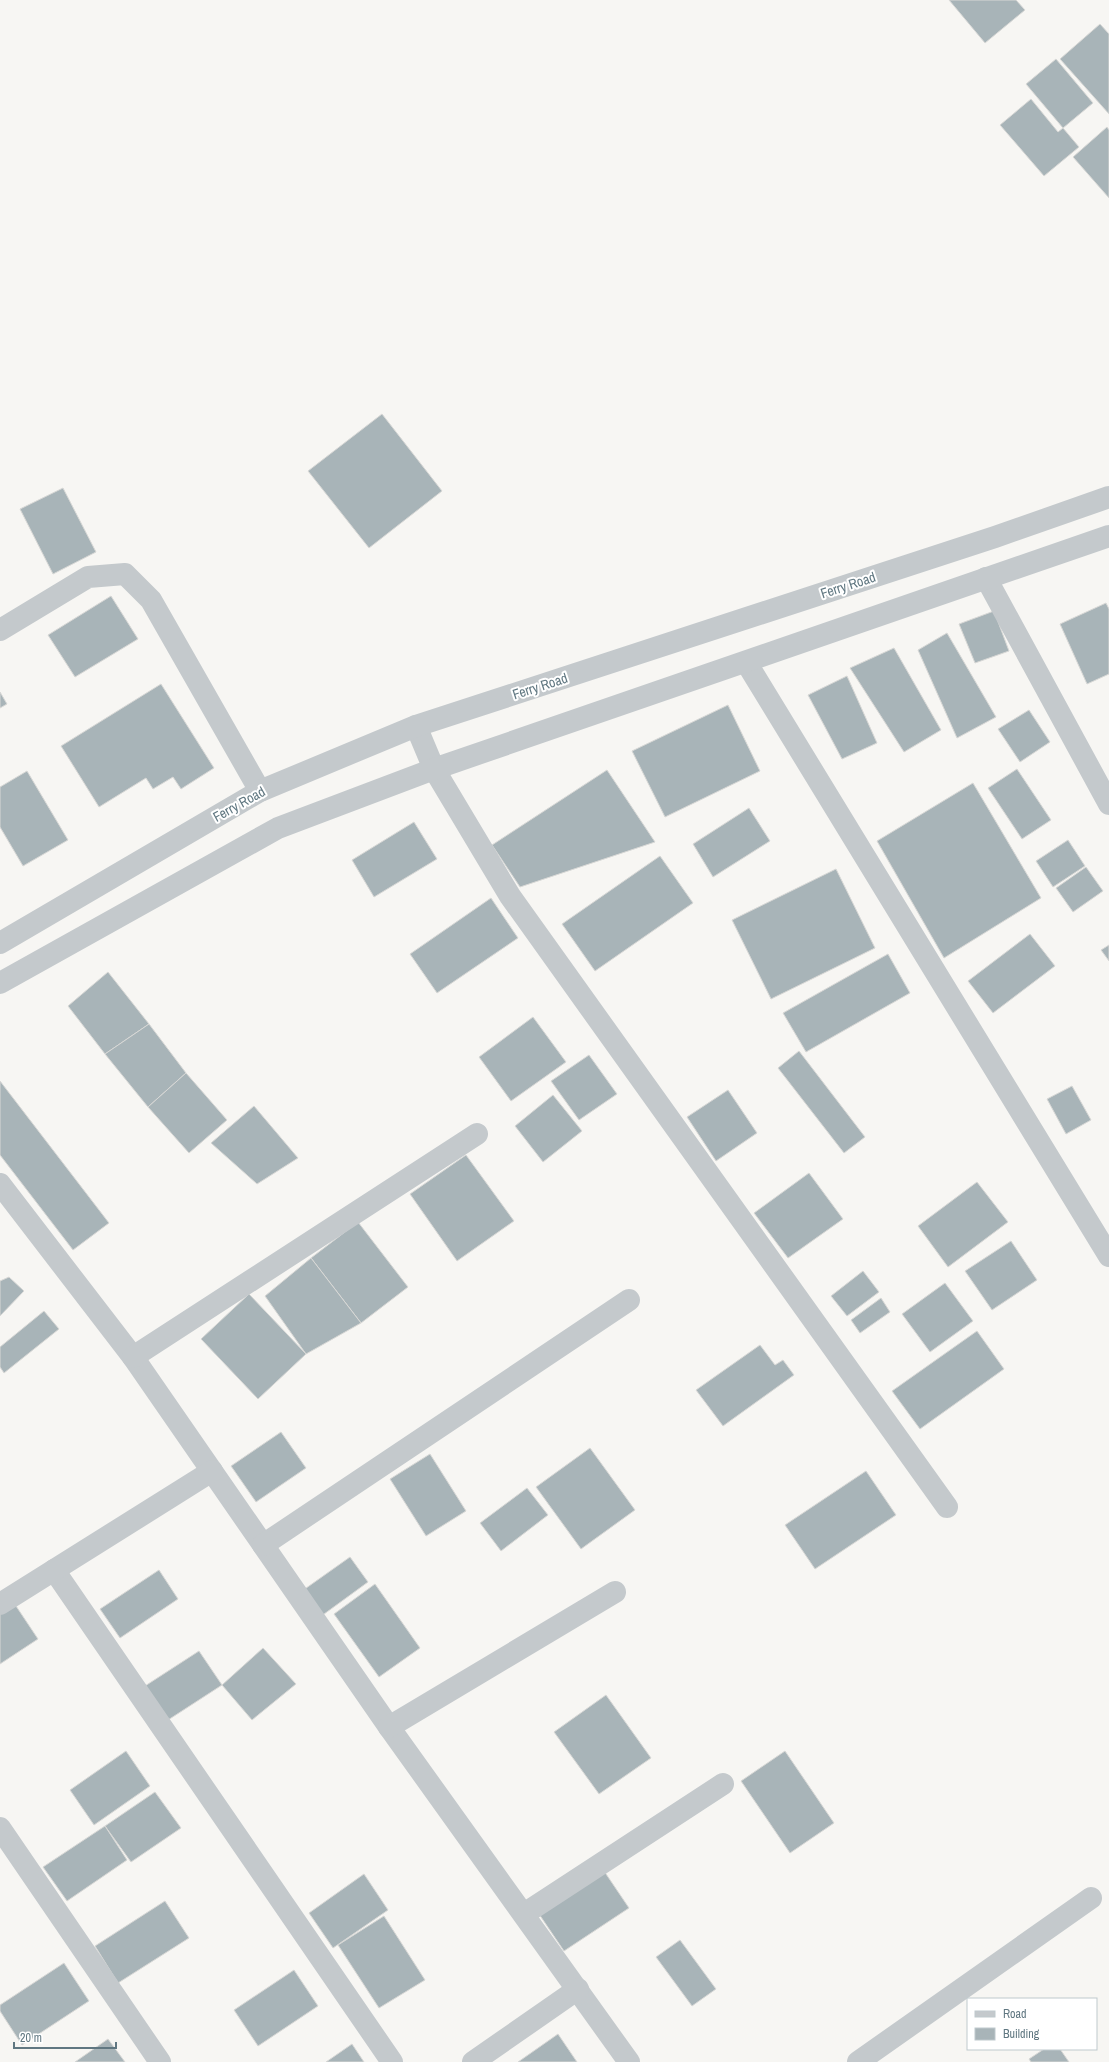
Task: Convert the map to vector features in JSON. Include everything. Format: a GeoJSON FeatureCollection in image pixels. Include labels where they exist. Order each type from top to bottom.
{"type":"FeatureCollection","features":[{"type":"Feature","properties":{"kind":"street","name":"Ferry Road"},"geometry":{"type":"LineString","coordinates":[[0,943],[260,791],[416,726],[972,544],[1109,497]]}},
{"type":"Feature","properties":{"kind":"street"},"geometry":{"type":"LineString","coordinates":[[0,983],[278,828],[434,768],[1109,536]]}},
{"type":"Feature","properties":{"kind":"street"},"geometry":{"type":"LineString","coordinates":[[0,630],[88,577],[125,574],[151,600],[260,791]]}},
{"type":"Feature","properties":{"kind":"street"},"geometry":{"type":"LineString","coordinates":[[986,578],[1109,804]]}},
{"type":"Feature","properties":{"kind":"street"},"geometry":{"type":"LineString","coordinates":[[746,662],[1101,1226],[1109,1256]]}},
{"type":"Feature","properties":{"kind":"street"},"geometry":{"type":"LineString","coordinates":[[416,726],[434,768],[510,896],[947,1506]]}},
{"type":"Feature","properties":{"kind":"street"},"geometry":{"type":"LineString","coordinates":[[133,1357],[477,1134]]}},
{"type":"Feature","properties":{"kind":"street"},"geometry":{"type":"LineString","coordinates":[[0,1184],[133,1357],[389,1727],[629,2062]]}},
{"type":"Feature","properties":{"kind":"street"},"geometry":{"type":"LineString","coordinates":[[263,1544],[629,1300]]}},
{"type":"Feature","properties":{"kind":"street"},"geometry":{"type":"LineString","coordinates":[[0,1604],[212,1471]]}},
{"type":"Feature","properties":{"kind":"street"},"geometry":{"type":"LineString","coordinates":[[54,1570],[392,2062]]}},
{"type":"Feature","properties":{"kind":"street"},"geometry":{"type":"LineString","coordinates":[[389,1727],[615,1592]]}},
{"type":"Feature","properties":{"kind":"street"},"geometry":{"type":"LineString","coordinates":[[524,1914],[723,1784]]}},
{"type":"Feature","properties":{"kind":"street"},"geometry":{"type":"LineString","coordinates":[[0,1828],[160,2062]]}},
{"type":"Feature","properties":{"kind":"street"},"geometry":{"type":"LineString","coordinates":[[858,2062],[1091,1898]]}},
{"type":"Feature","properties":{"kind":"street"},"geometry":{"type":"LineString","coordinates":[[473,2062],[578,1990]]}},
{"type":"Feature","properties":{"kind":"building"},"geometry":{"type":"Polygon","coordinates":[[[949,0],[1016,0],[1025,10],[985,43],[949,0]]]}},
{"type":"Feature","properties":{"kind":"building"},"geometry":{"type":"Polygon","coordinates":[[[1100,24],[1109,34],[1109,114],[1060,59],[1100,24]]]}},
{"type":"Feature","properties":{"kind":"building"},"geometry":{"type":"Polygon","coordinates":[[[1056,59],[1093,103],[1063,128],[1026,84],[1056,59]]]}},
{"type":"Feature","properties":{"kind":"building"},"geometry":{"type":"Polygon","coordinates":[[[1031,99],[1058,132],[1063,128],[1079,147],[1044,176],[1000,125],[1031,99]]]}},
{"type":"Feature","properties":{"kind":"building"},"geometry":{"type":"Polygon","coordinates":[[[1107,127],[1109,130],[1109,198],[1073,157],[1107,127]]]}},
{"type":"Feature","properties":{"kind":"building"},"geometry":{"type":"Polygon","coordinates":[[[382,414],[442,491],[369,548],[308,471],[382,414]]]}},
{"type":"Feature","properties":{"kind":"building"},"geometry":{"type":"Polygon","coordinates":[[[63,488],[96,552],[53,574],[20,509],[63,488]]]}},
{"type":"Feature","properties":{"kind":"building"},"geometry":{"type":"Polygon","coordinates":[[[111,596],[138,639],[75,677],[48,635],[111,596]]]}},
{"type":"Feature","properties":{"kind":"building"},"geometry":{"type":"Polygon","coordinates":[[[1106,603],[1109,609],[1109,674],[1087,684],[1060,624],[1106,603]]]}},
{"type":"Feature","properties":{"kind":"building"},"geometry":{"type":"Polygon","coordinates":[[[994,611],[1009,651],[975,663],[959,624],[994,611]]]}},
{"type":"Feature","properties":{"kind":"building"},"geometry":{"type":"Polygon","coordinates":[[[947,633],[996,717],[957,738],[918,650],[947,633]]]}},
{"type":"Feature","properties":{"kind":"building"},"geometry":{"type":"Polygon","coordinates":[[[894,648],[941,730],[904,752],[850,668],[894,648]]]}},
{"type":"Feature","properties":{"kind":"building"},"geometry":{"type":"Polygon","coordinates":[[[847,676],[877,743],[842,759],[808,695],[847,676]]]}},
{"type":"Feature","properties":{"kind":"building"},"geometry":{"type":"Polygon","coordinates":[[[161,684],[214,768],[181,789],[173,777],[153,789],[146,778],[99,807],[61,746],[161,684]]]}},
{"type":"Feature","properties":{"kind":"building"},"geometry":{"type":"Polygon","coordinates":[[[0,692],[7,704],[0,708],[0,692]]]}},
{"type":"Feature","properties":{"kind":"building"},"geometry":{"type":"Polygon","coordinates":[[[728,705],[760,771],[665,817],[632,751],[728,705]]]}},
{"type":"Feature","properties":{"kind":"building"},"geometry":{"type":"Polygon","coordinates":[[[1029,710],[1050,742],[1020,762],[998,729],[1029,710]]]}},
{"type":"Feature","properties":{"kind":"building"},"geometry":{"type":"Polygon","coordinates":[[[1017,769],[1051,820],[1022,839],[988,788],[1017,769]]]}},
{"type":"Feature","properties":{"kind":"building"},"geometry":{"type":"Polygon","coordinates":[[[607,770],[655,842],[520,887],[492,845],[607,770]]]}},
{"type":"Feature","properties":{"kind":"building"},"geometry":{"type":"Polygon","coordinates":[[[27,771],[68,840],[23,866],[0,827],[0,787],[27,771]]]}},
{"type":"Feature","properties":{"kind":"building"},"geometry":{"type":"Polygon","coordinates":[[[973,783],[1041,898],[944,958],[877,841],[973,783]]]}},
{"type":"Feature","properties":{"kind":"building"},"geometry":{"type":"Polygon","coordinates":[[[749,808],[770,841],[713,877],[693,844],[749,808]]]}},
{"type":"Feature","properties":{"kind":"building"},"geometry":{"type":"Polygon","coordinates":[[[414,822],[437,859],[374,897],[352,860],[414,822]]]}},
{"type":"Feature","properties":{"kind":"building"},"geometry":{"type":"Polygon","coordinates":[[[1068,840],[1085,866],[1053,887],[1036,861],[1068,840]]]}},
{"type":"Feature","properties":{"kind":"building"},"geometry":{"type":"Polygon","coordinates":[[[660,856],[693,903],[595,971],[562,924],[660,856]]]}},
{"type":"Feature","properties":{"kind":"building"},"geometry":{"type":"Polygon","coordinates":[[[1086,867],[1103,891],[1073,912],[1056,888],[1086,867]]]}},
{"type":"Feature","properties":{"kind":"building"},"geometry":{"type":"Polygon","coordinates":[[[836,869],[875,948],[771,999],[732,920],[836,869]]]}},
{"type":"Feature","properties":{"kind":"building"},"geometry":{"type":"Polygon","coordinates":[[[491,898],[518,938],[437,993],[410,954],[491,898]]]}},
{"type":"Feature","properties":{"kind":"building"},"geometry":{"type":"Polygon","coordinates":[[[1030,934],[1055,966],[993,1013],[968,981],[1030,934]]]}},
{"type":"Feature","properties":{"kind":"building"},"geometry":{"type":"Polygon","coordinates":[[[1109,945],[1109,961],[1101,950],[1109,945]]]}},
{"type":"Feature","properties":{"kind":"building"},"geometry":{"type":"Polygon","coordinates":[[[888,954],[910,993],[806,1052],[783,1013],[888,954]]]}},
{"type":"Feature","properties":{"kind":"building"},"geometry":{"type":"Polygon","coordinates":[[[108,972],[149,1024],[105,1054],[68,1006],[108,972]]]}},
{"type":"Feature","properties":{"kind":"building"},"geometry":{"type":"Polygon","coordinates":[[[533,1017],[566,1062],[511,1101],[479,1057],[533,1017]]]}},
{"type":"Feature","properties":{"kind":"building"},"geometry":{"type":"Polygon","coordinates":[[[149,1024],[186,1073],[148,1107],[105,1054],[149,1024]]]}},
{"type":"Feature","properties":{"kind":"building"},"geometry":{"type":"Polygon","coordinates":[[[799,1051],[865,1137],[844,1153],[778,1068],[799,1051]]]}},
{"type":"Feature","properties":{"kind":"building"},"geometry":{"type":"Polygon","coordinates":[[[589,1055],[617,1094],[579,1120],[551,1081],[589,1055]]]}},
{"type":"Feature","properties":{"kind":"building"},"geometry":{"type":"Polygon","coordinates":[[[186,1073],[227,1120],[189,1153],[148,1107],[186,1073]]]}},
{"type":"Feature","properties":{"kind":"building"},"geometry":{"type":"Polygon","coordinates":[[[0,1081],[109,1223],[73,1250],[0,1155],[0,1081]]]}},
{"type":"Feature","properties":{"kind":"building"},"geometry":{"type":"Polygon","coordinates":[[[1072,1086],[1091,1120],[1066,1134],[1047,1099],[1072,1086]]]}},
{"type":"Feature","properties":{"kind":"building"},"geometry":{"type":"Polygon","coordinates":[[[728,1090],[757,1133],[716,1161],[687,1117],[728,1090]]]}},
{"type":"Feature","properties":{"kind":"building"},"geometry":{"type":"Polygon","coordinates":[[[553,1095],[582,1131],[543,1162],[515,1126],[553,1095]]]}},
{"type":"Feature","properties":{"kind":"building"},"geometry":{"type":"Polygon","coordinates":[[[254,1106],[298,1158],[257,1184],[211,1143],[254,1106]]]}},
{"type":"Feature","properties":{"kind":"building"},"geometry":{"type":"Polygon","coordinates":[[[466,1155],[514,1221],[457,1261],[410,1194],[466,1155]]]}},
{"type":"Feature","properties":{"kind":"building"},"geometry":{"type":"Polygon","coordinates":[[[809,1173],[843,1219],[788,1258],[754,1213],[809,1173]]]}},
{"type":"Feature","properties":{"kind":"building"},"geometry":{"type":"Polygon","coordinates":[[[977,1182],[1008,1222],[948,1267],[918,1226],[977,1182]]]}},
{"type":"Feature","properties":{"kind":"building"},"geometry":{"type":"Polygon","coordinates":[[[358,1222],[408,1287],[361,1323],[311,1258],[358,1222]]]}},
{"type":"Feature","properties":{"kind":"building"},"geometry":{"type":"Polygon","coordinates":[[[1011,1241],[1037,1280],[992,1310],[965,1271],[1011,1241]]]}},
{"type":"Feature","properties":{"kind":"building"},"geometry":{"type":"Polygon","coordinates":[[[311,1258],[361,1323],[306,1354],[265,1296],[311,1258]]]}},
{"type":"Feature","properties":{"kind":"building"},"geometry":{"type":"Polygon","coordinates":[[[863,1271],[879,1292],[847,1316],[831,1296],[863,1271]]]}},
{"type":"Feature","properties":{"kind":"building"},"geometry":{"type":"Polygon","coordinates":[[[9,1277],[24,1291],[0,1316],[0,1281],[9,1277]]]}},
{"type":"Feature","properties":{"kind":"building"},"geometry":{"type":"Polygon","coordinates":[[[945,1283],[973,1321],[930,1352],[902,1314],[945,1283]]]}},
{"type":"Feature","properties":{"kind":"building"},"geometry":{"type":"Polygon","coordinates":[[[249,1294],[306,1354],[258,1399],[201,1339],[249,1294]]]}},
{"type":"Feature","properties":{"kind":"building"},"geometry":{"type":"Polygon","coordinates":[[[881,1298],[890,1312],[860,1333],[851,1320],[881,1298]]]}},
{"type":"Feature","properties":{"kind":"building"},"geometry":{"type":"Polygon","coordinates":[[[44,1311],[59,1329],[4,1373],[0,1367],[0,1347],[44,1311]]]}},
{"type":"Feature","properties":{"kind":"building"},"geometry":{"type":"Polygon","coordinates":[[[977,1331],[1004,1369],[920,1429],[892,1391],[977,1331]]]}},
{"type":"Feature","properties":{"kind":"building"},"geometry":{"type":"Polygon","coordinates":[[[760,1345],[775,1365],[783,1360],[794,1375],[723,1426],[696,1390],[760,1345]]]}},
{"type":"Feature","properties":{"kind":"building"},"geometry":{"type":"Polygon","coordinates":[[[281,1432],[306,1468],[256,1502],[231,1466],[281,1432]]]}},
{"type":"Feature","properties":{"kind":"building"},"geometry":{"type":"Polygon","coordinates":[[[590,1448],[635,1510],[581,1549],[536,1487],[590,1448]]]}},
{"type":"Feature","properties":{"kind":"building"},"geometry":{"type":"Polygon","coordinates":[[[430,1454],[466,1511],[426,1536],[390,1479],[430,1454]]]}},
{"type":"Feature","properties":{"kind":"building"},"geometry":{"type":"Polygon","coordinates":[[[866,1471],[896,1515],[815,1569],[785,1525],[866,1471]]]}},
{"type":"Feature","properties":{"kind":"building"},"geometry":{"type":"Polygon","coordinates":[[[527,1488],[548,1515],[501,1551],[480,1523],[527,1488]]]}},
{"type":"Feature","properties":{"kind":"building"},"geometry":{"type":"Polygon","coordinates":[[[350,1557],[368,1582],[320,1617],[302,1591],[350,1557]]]}},
{"type":"Feature","properties":{"kind":"building"},"geometry":{"type":"Polygon","coordinates":[[[159,1570],[178,1599],[120,1638],[100,1609],[159,1570]]]}},
{"type":"Feature","properties":{"kind":"building"},"geometry":{"type":"Polygon","coordinates":[[[375,1584],[420,1648],[379,1677],[334,1614],[375,1584]]]}},
{"type":"Feature","properties":{"kind":"building"},"geometry":{"type":"Polygon","coordinates":[[[14,1603],[38,1639],[0,1664],[0,1612],[14,1603]]]}},
{"type":"Feature","properties":{"kind":"building"},"geometry":{"type":"Polygon","coordinates":[[[263,1648],[296,1684],[252,1720],[222,1685],[263,1648]]]}},
{"type":"Feature","properties":{"kind":"building"},"geometry":{"type":"Polygon","coordinates":[[[199,1651],[222,1685],[168,1720],[145,1686],[199,1651]]]}},
{"type":"Feature","properties":{"kind":"building"},"geometry":{"type":"Polygon","coordinates":[[[606,1695],[651,1758],[599,1794],[554,1732],[606,1695]]]}},
{"type":"Feature","properties":{"kind":"building"},"geometry":{"type":"Polygon","coordinates":[[[126,1751],[150,1786],[94,1825],[70,1790],[126,1751]]]}},
{"type":"Feature","properties":{"kind":"building"},"geometry":{"type":"Polygon","coordinates":[[[785,1751],[834,1823],[790,1853],[741,1781],[785,1751]]]}},
{"type":"Feature","properties":{"kind":"building"},"geometry":{"type":"Polygon","coordinates":[[[155,1792],[181,1828],[131,1862],[105,1826],[155,1792]]]}},
{"type":"Feature","properties":{"kind":"building"},"geometry":{"type":"Polygon","coordinates":[[[105,1826],[127,1860],[67,1901],[43,1867],[105,1826]]]}},
{"type":"Feature","properties":{"kind":"building"},"geometry":{"type":"Polygon","coordinates":[[[604,1871],[629,1908],[564,1951],[539,1914],[604,1871]]]}},
{"type":"Feature","properties":{"kind":"building"},"geometry":{"type":"Polygon","coordinates":[[[364,1874],[388,1910],[333,1948],[309,1913],[364,1874]]]}},
{"type":"Feature","properties":{"kind":"building"},"geometry":{"type":"Polygon","coordinates":[[[165,1901],[189,1938],[118,1983],[95,1946],[165,1901]]]}},
{"type":"Feature","properties":{"kind":"building"},"geometry":{"type":"Polygon","coordinates":[[[384,1916],[425,1980],[379,2008],[338,1945],[384,1916]]]}},
{"type":"Feature","properties":{"kind":"building"},"geometry":{"type":"Polygon","coordinates":[[[680,1940],[716,1989],[692,2006],[656,1957],[680,1940]]]}},
{"type":"Feature","properties":{"kind":"building"},"geometry":{"type":"Polygon","coordinates":[[[64,1963],[89,2001],[22,2045],[0,2011],[0,2005],[64,1963]]]}},
{"type":"Feature","properties":{"kind":"building"},"geometry":{"type":"Polygon","coordinates":[[[294,1970],[318,2006],[258,2046],[234,2010],[294,1970]]]}},
{"type":"Feature","properties":{"kind":"building"},"geometry":{"type":"Polygon","coordinates":[[[558,2034],[577,2062],[518,2062],[558,2034]]]}},
{"type":"Feature","properties":{"kind":"building"},"geometry":{"type":"Polygon","coordinates":[[[108,2039],[125,2062],[75,2062],[108,2039]]]}},
{"type":"Feature","properties":{"kind":"building"},"geometry":{"type":"Polygon","coordinates":[[[352,2044],[364,2062],[326,2062],[352,2044]]]}},
{"type":"Feature","properties":{"kind":"building"},"geometry":{"type":"Polygon","coordinates":[[[1042,2050],[1061,2050],[1069,2062],[1031,2062],[1029,2059],[1042,2050]]]}}]}
